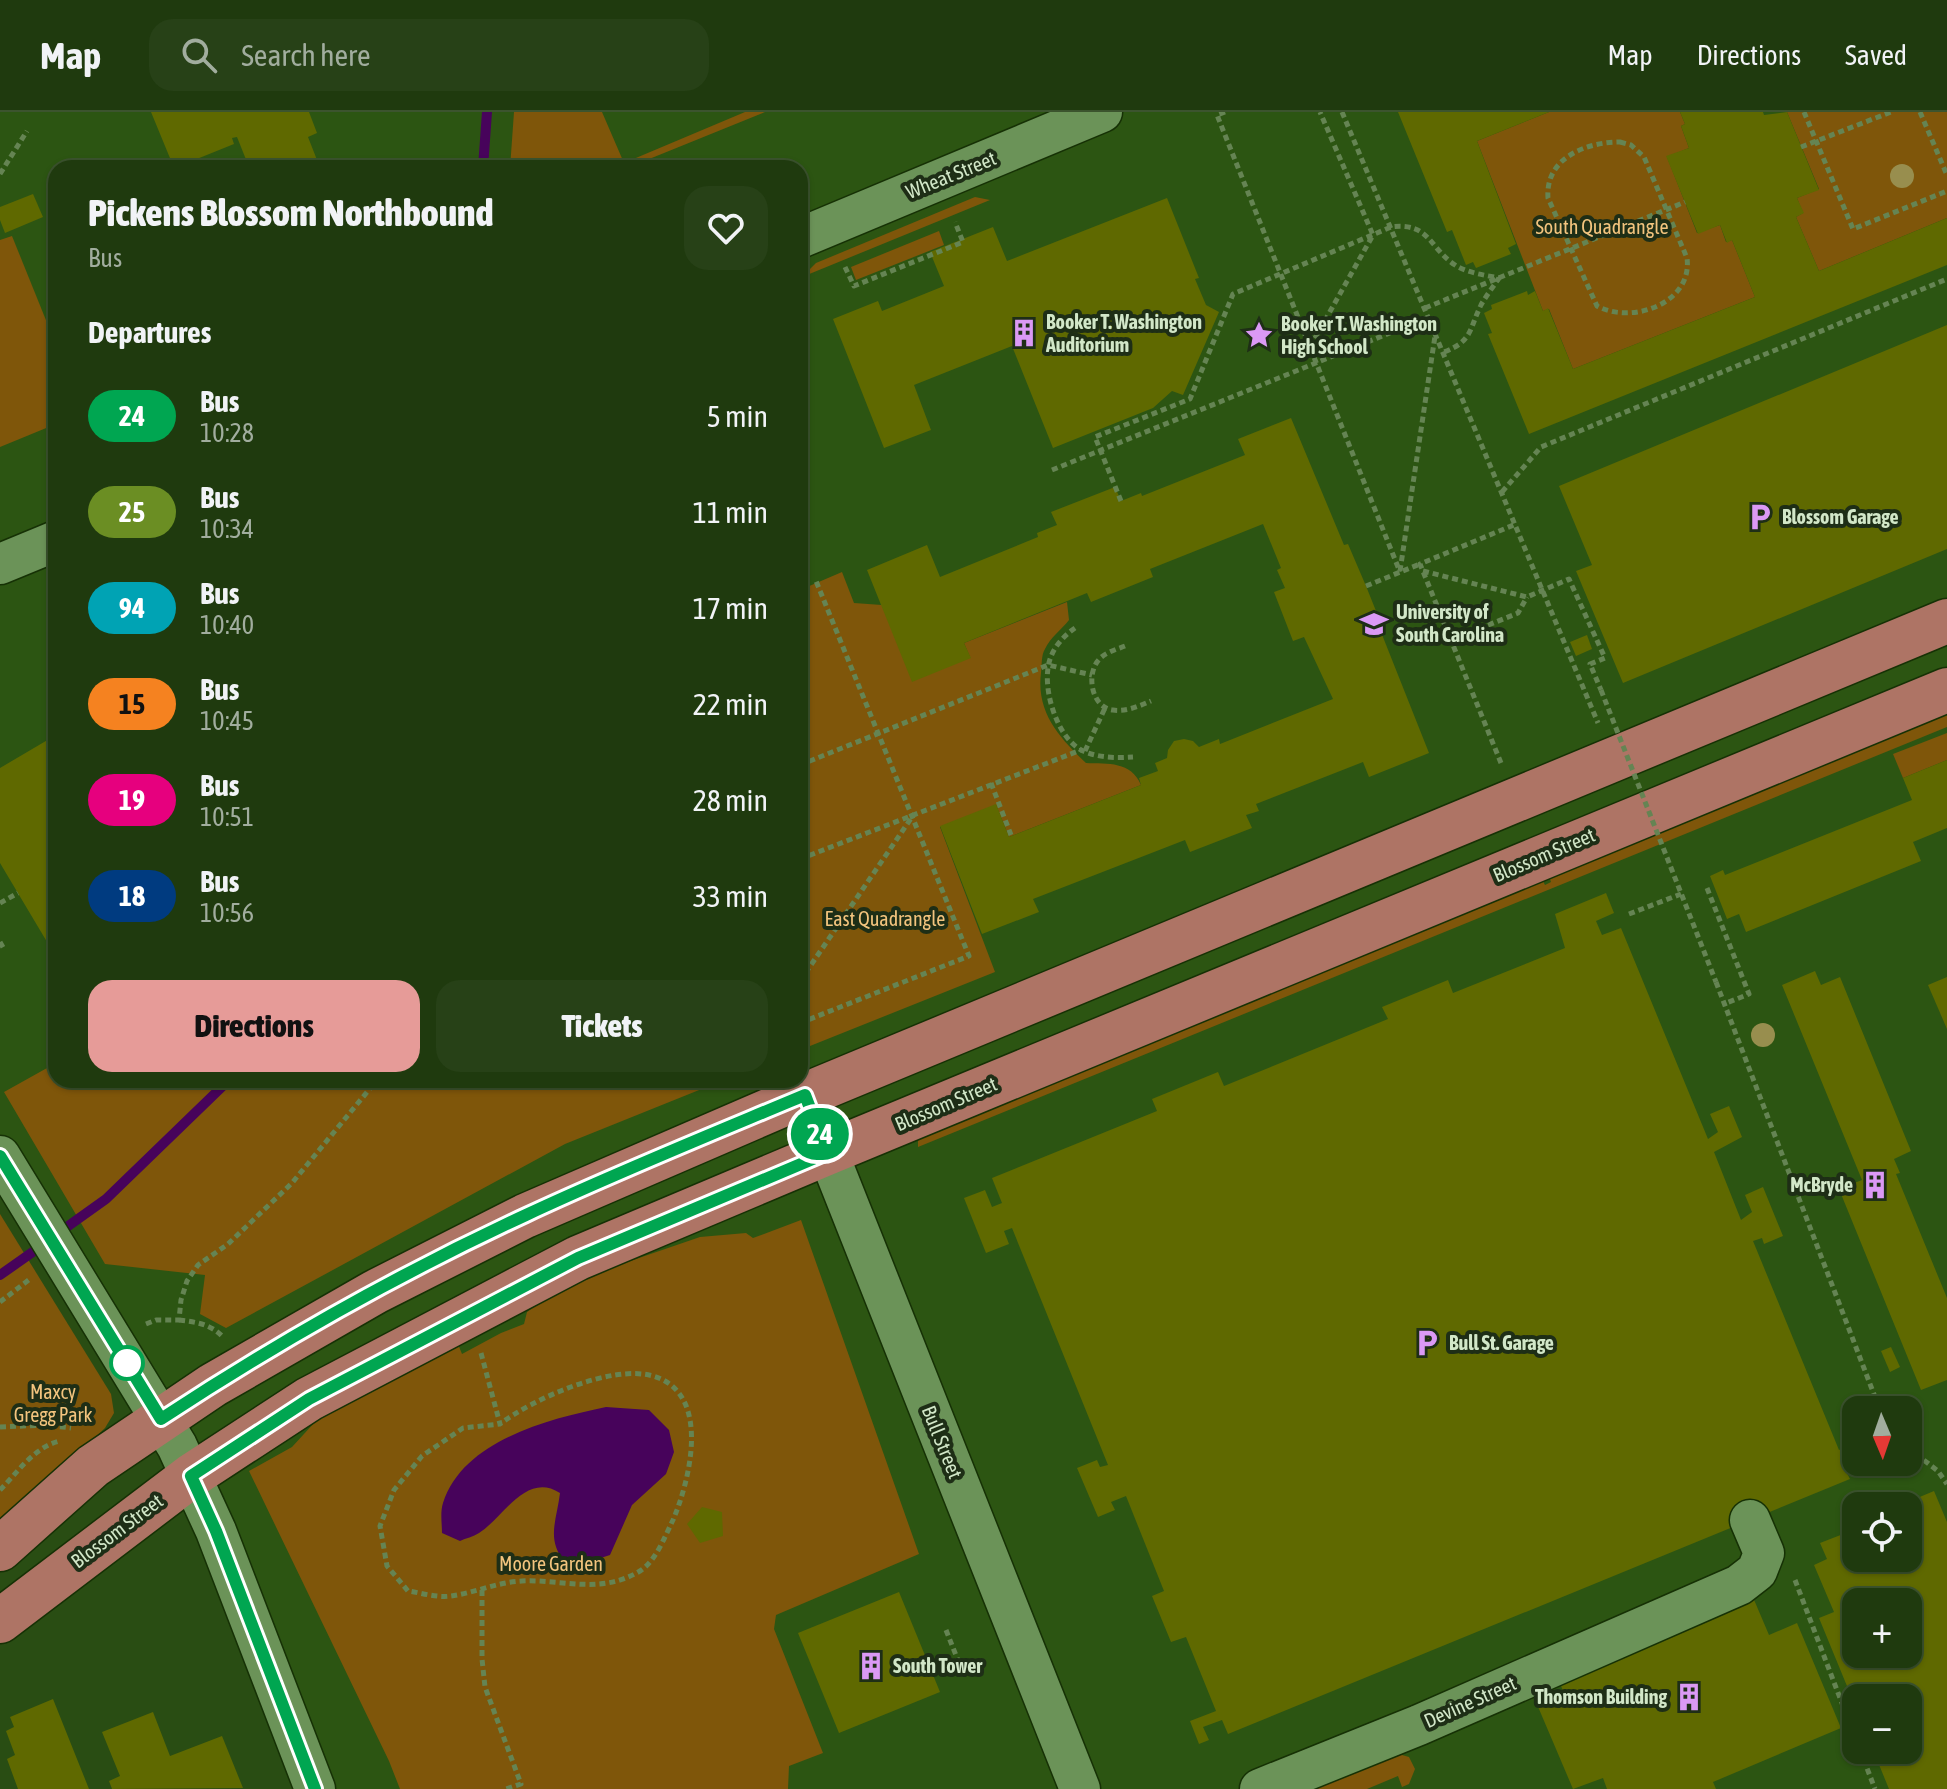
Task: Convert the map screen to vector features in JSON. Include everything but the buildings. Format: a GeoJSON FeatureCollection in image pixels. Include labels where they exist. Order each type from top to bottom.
{"type":"FeatureCollection","features":[{"type":"Feature","properties":{"kind":"main road"},"geometry":{"type":"LineString","coordinates":[[0,1549],[93,1466],[213,1385],[362,1300],[511,1222],[805,1095],[1947,621]]}},
{"type":"Feature","properties":{"kind":"main road","name":"Blossom Street"},"geometry":{"type":"LineString","coordinates":[[0,1621],[191,1476],[309,1399],[578,1258],[1947,690]]}},
{"type":"Feature","properties":{"kind":"street","name":"Wheat Street"},"geometry":{"type":"LineString","coordinates":[[808,235],[1102,112]]}},
{"type":"Feature","properties":{"kind":"street"},"geometry":{"type":"LineString","coordinates":[[0,564],[48,544]]}},
{"type":"Feature","properties":{"kind":"street","name":"Bull Street"},"geometry":{"type":"LineString","coordinates":[[805,1095],[1080,1789]]}},
{"type":"Feature","properties":{"kind":"street"},"geometry":{"type":"LineString","coordinates":[[0,1158],[29,1204],[47,1269],[161,1419],[191,1476],[216,1531],[315,1789]]}},
{"type":"Feature","properties":{"kind":"street","name":"Devine Street"},"geometry":{"type":"LineString","coordinates":[[1260,1789],[1419,1725],[1739,1585],[1757,1571],[1764,1553],[1750,1520]]}},
{"type":"Feature","properties":{"kind":"path"},"geometry":{"type":"LineString","coordinates":[[1225,112],[1217,115],[1400,572]]}},
{"type":"Feature","properties":{"kind":"path"},"geometry":{"type":"LineString","coordinates":[[1320,112],[1373,235]]}},
{"type":"Feature","properties":{"kind":"path"},"geometry":{"type":"LineString","coordinates":[[1342,112],[1599,724]]}},
{"type":"Feature","properties":{"kind":"path"},"geometry":{"type":"LineString","coordinates":[[1804,112],[1853,229],[1947,191]]}},
{"type":"Feature","properties":{"kind":"path"},"geometry":{"type":"LineString","coordinates":[[1801,147],[1891,112]]}},
{"type":"Feature","properties":{"kind":"path"},"geometry":{"type":"LineString","coordinates":[[1920,112],[1947,175]]}},
{"type":"Feature","properties":{"kind":"path"},"geometry":{"type":"LineString","coordinates":[[0,174],[27,131]]}},
{"type":"Feature","properties":{"kind":"path"},"geometry":{"type":"LineString","coordinates":[[1620,142],[1639,150],[1689,267],[1676,293],[1653,308],[1617,313],[1597,306],[1571,248],[1548,198],[1549,179],[1560,162],[1571,154],[1596,143],[1620,142]]}},
{"type":"Feature","properties":{"kind":"path"},"geometry":{"type":"LineString","coordinates":[[1425,308],[1685,202]]}},
{"type":"Feature","properties":{"kind":"path"},"geometry":{"type":"LineString","coordinates":[[845,267],[854,286],[963,242],[955,222]]}},
{"type":"Feature","properties":{"kind":"path"},"geometry":{"type":"LineString","coordinates":[[1121,501],[1095,437],[1190,399],[1233,294],[1391,227],[1403,226],[1420,229],[1453,265],[1499,278]]}},
{"type":"Feature","properties":{"kind":"path"},"geometry":{"type":"LineString","coordinates":[[1310,348],[1373,235]]}},
{"type":"Feature","properties":{"kind":"path"},"geometry":{"type":"LineString","coordinates":[[1444,352],[1459,346],[1470,334],[1481,304],[1499,278]]}},
{"type":"Feature","properties":{"kind":"path"},"geometry":{"type":"LineString","coordinates":[[1502,492],[1541,447],[1947,279]]}},
{"type":"Feature","properties":{"kind":"path"},"geometry":{"type":"LineString","coordinates":[[1052,470],[1429,317]]}},
{"type":"Feature","properties":{"kind":"path"},"geometry":{"type":"LineString","coordinates":[[1400,572],[1435,332]]}},
{"type":"Feature","properties":{"kind":"path"},"geometry":{"type":"LineString","coordinates":[[1366,586],[1400,572],[1421,568],[1516,524]]}},
{"type":"Feature","properties":{"kind":"path"},"geometry":{"type":"LineString","coordinates":[[1421,568],[1527,597]]}},
{"type":"Feature","properties":{"kind":"path"},"geometry":{"type":"LineString","coordinates":[[1421,568],[1501,763]]}},
{"type":"Feature","properties":{"kind":"path"},"geometry":{"type":"LineString","coordinates":[[1451,640],[1518,613],[1527,597],[1569,579],[1605,658],[1590,664],[1875,1396]]}},
{"type":"Feature","properties":{"kind":"path"},"geometry":{"type":"LineString","coordinates":[[808,1020],[969,956],[816,581]]}},
{"type":"Feature","properties":{"kind":"path"},"geometry":{"type":"LineString","coordinates":[[1075,628],[1061,639],[1048,665],[1047,691],[1054,713],[1064,732],[1083,750],[1112,758],[1133,757]]}},
{"type":"Feature","properties":{"kind":"path"},"geometry":{"type":"LineString","coordinates":[[1125,646],[1107,653],[1097,662],[1092,675],[1096,700],[1105,708],[1129,710],[1151,701]]}},
{"type":"Feature","properties":{"kind":"path"},"geometry":{"type":"LineString","coordinates":[[808,762],[1048,665],[1092,675]]}},
{"type":"Feature","properties":{"kind":"path"},"geometry":{"type":"LineString","coordinates":[[808,856],[1083,750],[1105,708]]}},
{"type":"Feature","properties":{"kind":"path"},"geometry":{"type":"LineString","coordinates":[[991,783],[1011,835]]}},
{"type":"Feature","properties":{"kind":"path"},"geometry":{"type":"LineString","coordinates":[[808,969],[912,816]]}},
{"type":"Feature","properties":{"kind":"path"},"geometry":{"type":"LineString","coordinates":[[1707,888],[1749,994],[1724,1004]]}},
{"type":"Feature","properties":{"kind":"path"},"geometry":{"type":"LineString","coordinates":[[0,903],[18,893]]}},
{"type":"Feature","properties":{"kind":"path"},"geometry":{"type":"LineString","coordinates":[[1629,914],[1681,894]]}},
{"type":"Feature","properties":{"kind":"path"},"geometry":{"type":"LineString","coordinates":[[0,942],[4,949]]}},
{"type":"Feature","properties":{"kind":"path"},"geometry":{"type":"LineString","coordinates":[[179,1320],[187,1281],[198,1265],[228,1244],[292,1183],[370,1088]]}},
{"type":"Feature","properties":{"kind":"path"},"geometry":{"type":"LineString","coordinates":[[0,1302],[47,1269]]}},
{"type":"Feature","properties":{"kind":"path"},"geometry":{"type":"LineString","coordinates":[[146,1324],[156,1320],[200,1323],[215,1329],[223,1337]]}},
{"type":"Feature","properties":{"kind":"path"},"geometry":{"type":"LineString","coordinates":[[481,1352],[500,1424]]}},
{"type":"Feature","properties":{"kind":"path"},"geometry":{"type":"LineString","coordinates":[[625,1374],[653,1376],[673,1387],[688,1408],[692,1435],[689,1472],[663,1542],[642,1570],[608,1583],[572,1586],[547,1581],[518,1581],[447,1597],[408,1591],[387,1566],[380,1526],[394,1490],[422,1456],[463,1428],[500,1424],[514,1413],[549,1396],[625,1374]]}},
{"type":"Feature","properties":{"kind":"path"},"geometry":{"type":"LineString","coordinates":[[0,1427],[46,1425],[71,1428]]}},
{"type":"Feature","properties":{"kind":"path"},"geometry":{"type":"LineString","coordinates":[[0,1490],[46,1445],[72,1439]]}},
{"type":"Feature","properties":{"kind":"path"},"geometry":{"type":"LineString","coordinates":[[1922,1459],[1938,1471],[1947,1484]]}},
{"type":"Feature","properties":{"kind":"path"},"geometry":{"type":"LineString","coordinates":[[482,1590],[485,1687],[521,1784],[506,1789]]}},
{"type":"Feature","properties":{"kind":"path"},"geometry":{"type":"LineString","coordinates":[[1814,1629],[1842,1703]]}},
{"type":"Feature","properties":{"kind":"path"},"geometry":{"type":"LineString","coordinates":[[946,1630],[961,1668],[977,1662]]}},
{"type":"Feature","properties":{"kind":"path"},"geometry":{"type":"LineString","coordinates":[[1865,1764],[1875,1789]]}},
{"type":"Feature","properties":{"kind":"shaded area","name":"University of South Carolina"},"geometry":{"type":"Polygon","coordinates":[[[0,112],[1947,112],[1947,1789],[332,1789],[222,1512],[0,1149],[0,112]]]}},
{"type":"Feature","properties":{"kind":"shaded area"},"geometry":{"type":"Polygon","coordinates":[[[606,1407],[649,1410],[669,1430],[674,1452],[666,1474],[632,1505],[610,1555],[585,1563],[564,1561],[554,1537],[560,1493],[548,1488],[526,1492],[474,1536],[460,1541],[442,1533],[442,1507],[453,1481],[488,1448],[535,1426],[606,1407]]]}},
{"type":"Feature","properties":{"kind":"green space"},"geometry":{"type":"Polygon","coordinates":[[[514,112],[602,112],[623,160],[511,160],[514,112]]]}},
{"type":"Feature","properties":{"kind":"green space"},"geometry":{"type":"Polygon","coordinates":[[[745,112],[765,112],[647,160],[631,160],[745,112]]]}},
{"type":"Feature","properties":{"kind":"green space","name":"South Quadrangle"},"geometry":{"type":"Polygon","coordinates":[[[1549,112],[1680,112],[1685,124],[1681,126],[1689,148],[1667,157],[1697,233],[1720,225],[1726,242],[1732,240],[1755,297],[1573,369],[1549,309],[1543,311],[1477,141],[1549,112]]]}},
{"type":"Feature","properties":{"kind":"green space"},"geometry":{"type":"Polygon","coordinates":[[[1787,112],[1947,112],[1947,218],[1819,271],[1796,217],[1803,213],[1797,198],[1819,189],[1787,112]]]}},
{"type":"Feature","properties":{"kind":"green space"},"geometry":{"type":"Polygon","coordinates":[[[975,197],[990,200],[808,275],[816,263],[975,197]]]}},
{"type":"Feature","properties":{"kind":"green space"},"geometry":{"type":"Polygon","coordinates":[[[939,231],[944,245],[856,280],[851,267],[939,231]]]}},
{"type":"Feature","properties":{"kind":"green space"},"geometry":{"type":"Polygon","coordinates":[[[12,236],[48,325],[48,427],[0,447],[0,240],[12,236]]]}},
{"type":"Feature","properties":{"kind":"green space","name":"East Quadrangle"},"geometry":{"type":"Polygon","coordinates":[[[842,572],[854,603],[882,605],[970,657],[964,643],[1067,602],[1069,620],[1050,641],[1042,657],[1040,687],[1046,712],[1059,734],[1086,763],[1125,768],[1137,777],[1141,785],[1009,837],[996,805],[940,827],[995,972],[808,1047],[808,587],[842,572]]]}},
{"type":"Feature","properties":{"kind":"green space"},"geometry":{"type":"Polygon","coordinates":[[[1947,713],[1947,727],[918,1147],[918,1137],[1162,1035],[1164,1039],[1177,1029],[1542,879],[1545,885],[1551,882],[1549,876],[1947,713]]]}},
{"type":"Feature","properties":{"kind":"green space"},"geometry":{"type":"Polygon","coordinates":[[[1947,733],[1947,760],[1903,778],[1893,754],[1947,733]]]}},
{"type":"Feature","properties":{"kind":"green space"},"geometry":{"type":"Polygon","coordinates":[[[48,1067],[48,1088],[704,1088],[565,1144],[226,1328],[200,1314],[205,1275],[105,1264],[4,1092],[48,1067]]]}},
{"type":"Feature","properties":{"kind":"green space","name":"Maxcy Gregg Park"},"geometry":{"type":"Polygon","coordinates":[[[0,1214],[111,1394],[114,1413],[105,1428],[0,1528],[0,1214]]]}},
{"type":"Feature","properties":{"kind":"green space","name":"Moore Garden"},"geometry":{"type":"Polygon","coordinates":[[[801,1220],[919,1554],[776,1615],[774,1629],[823,1753],[789,1766],[788,1789],[400,1789],[249,1471],[292,1447],[326,1410],[458,1344],[462,1354],[524,1324],[527,1312],[569,1282],[700,1237],[746,1233],[753,1238],[801,1220]]]}},
{"type":"Feature","properties":{"kind":"green space"},"geometry":{"type":"Polygon","coordinates":[[[1395,1753],[1409,1757],[1415,1769],[1409,1784],[1402,1787],[1398,1776],[1367,1789],[1306,1789],[1395,1753]]]}},
{"type":"Feature","properties":{"kind":"waterway"},"geometry":{"type":"LineString","coordinates":[[484,160],[487,112]]}},
{"type":"Feature","properties":{"kind":"waterway"},"geometry":{"type":"LineString","coordinates":[[57,1234],[106,1199],[221,1088]]}},
{"type":"Feature","properties":{"kind":"waterway"},"geometry":{"type":"LineString","coordinates":[[0,1275],[44,1244]]}},
{"type":"Feature","properties":{"kind":"bus line","name":"24"},"geometry":{"type":"LineString","coordinates":[[0,1156],[161,1419],[213,1385],[375,1292],[525,1216],[805,1095],[827,1153],[578,1258],[309,1399],[191,1476],[216,1531],[315,1789]]}},
{"type":"Feature","properties":{"kind":"place","name":"Booker T. Washington Auditorium"},"geometry":{"type":"Point","coordinates":[1024,333]}},
{"type":"Feature","properties":{"kind":"place","name":"Booker T. Washington High School"},"geometry":{"type":"Point","coordinates":[1259,335]}},
{"type":"Feature","properties":{"kind":"place","name":"Blossom Garage"},"geometry":{"type":"Point","coordinates":[1760,517]}},
{"type":"Feature","properties":{"kind":"place","name":"University of South Carolina"},"geometry":{"type":"Point","coordinates":[1374,624]}},
{"type":"Feature","properties":{"kind":"place","name":"McBryde"},"geometry":{"type":"Point","coordinates":[1875,1185]}},
{"type":"Feature","properties":{"kind":"place","name":"Bull St. Garage"},"geometry":{"type":"Point","coordinates":[1427,1343]}},
{"type":"Feature","properties":{"kind":"place","name":"South Tower"},"geometry":{"type":"Point","coordinates":[871,1666]}},
{"type":"Feature","properties":{"kind":"place","name":"Thomson Building"},"geometry":{"type":"Point","coordinates":[1689,1697]}}]}
